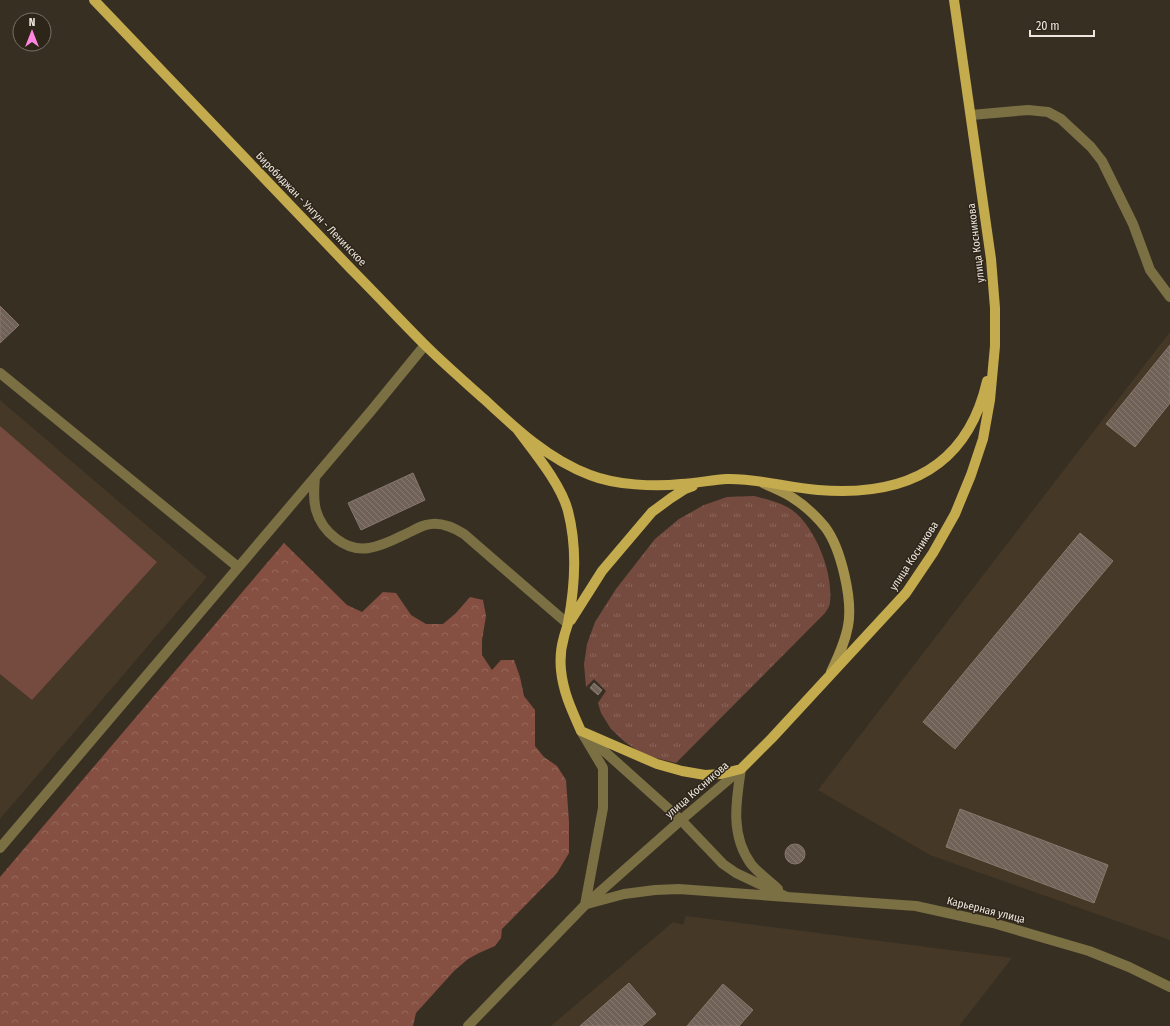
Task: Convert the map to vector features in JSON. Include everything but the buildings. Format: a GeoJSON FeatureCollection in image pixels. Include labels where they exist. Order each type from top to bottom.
{"type":"FeatureCollection","features":[{"type":"Feature","properties":{"kind":"main road","name":"Биробиджан - Унгун - Ленинское"},"geometry":{"type":"LineString","coordinates":[[94,0],[425,345],[517,429]]}},
{"type":"Feature","properties":{"kind":"main road","name":"улица Косникова"},"geometry":{"type":"LineString","coordinates":[[741,769],[772,738],[906,593],[933,553],[955,514],[984,439],[990,400],[995,346],[995,308],[991,259],[954,0]]}},
{"type":"Feature","properties":{"kind":"main road"},"geometry":{"type":"LineString","coordinates":[[517,429],[544,450],[569,465],[591,476],[612,481],[678,485],[727,479],[839,492],[866,491],[892,485],[915,477],[936,466],[952,452],[963,439],[986,387],[995,346]]}},
{"type":"Feature","properties":{"kind":"main road"},"geometry":{"type":"LineString","coordinates":[[517,429],[552,478],[562,494],[568,510],[573,543],[573,591],[568,624],[564,638],[561,669],[567,702],[581,730],[657,764],[682,771],[705,775],[721,774],[741,769]]}},
{"type":"Feature","properties":{"kind":"main road"},"geometry":{"type":"LineString","coordinates":[[568,624],[602,571],[652,512],[685,489],[706,482]]}},
{"type":"Feature","properties":{"kind":"main road"},"geometry":{"type":"LineString","coordinates":[[760,482],[792,498],[808,510],[824,527],[834,543],[846,581],[849,625],[842,649],[829,676]]}},
{"type":"Feature","properties":{"kind":"street"},"geometry":{"type":"LineString","coordinates":[[971,115],[1028,110],[1048,112],[1061,119],[1091,147],[1102,161],[1133,224],[1150,270],[1170,297]]}},
{"type":"Feature","properties":{"kind":"street"},"geometry":{"type":"LineString","coordinates":[[0,848],[425,345]]}},
{"type":"Feature","properties":{"kind":"street"},"geometry":{"type":"LineString","coordinates":[[0,373],[238,567]]}},
{"type":"Feature","properties":{"kind":"street"},"geometry":{"type":"LineString","coordinates":[[315,477],[314,499],[316,510],[326,529],[341,542],[349,546],[368,548],[396,539],[426,525],[446,525],[464,534],[568,624]]}},
{"type":"Feature","properties":{"kind":"street"},"geometry":{"type":"LineString","coordinates":[[581,730],[681,820],[723,864],[736,873],[787,897]]}},
{"type":"Feature","properties":{"kind":"street"},"geometry":{"type":"LineString","coordinates":[[581,730],[603,768],[603,808],[585,905]]}},
{"type":"Feature","properties":{"kind":"street"},"geometry":{"type":"LineString","coordinates":[[741,769],[735,810],[736,827],[741,846],[751,865],[787,897]]}},
{"type":"Feature","properties":{"kind":"street","name":"улица Косникова"},"geometry":{"type":"LineString","coordinates":[[468,1026],[585,905],[741,769]]}},
{"type":"Feature","properties":{"kind":"street","name":"Карьерная улица"},"geometry":{"type":"LineString","coordinates":[[585,905],[624,894],[679,889],[916,906],[993,923],[1090,951],[1170,987]]}},
{"type":"Feature","properties":{"kind":"shaded area"},"geometry":{"type":"Polygon","coordinates":[[[1170,332],[1170,940],[930,855],[818,790],[1170,332]]]}},
{"type":"Feature","properties":{"kind":"shaded area"},"geometry":{"type":"Polygon","coordinates":[[[0,400],[207,577],[0,819],[0,400]]]}},
{"type":"Feature","properties":{"kind":"shaded area"},"geometry":{"type":"Polygon","coordinates":[[[686,916],[1012,958],[959,1026],[551,1026],[673,922],[683,925],[686,916]]]}},
{"type":"Feature","properties":{"kind":"green space"},"geometry":{"type":"Polygon","coordinates":[[[0,426],[157,562],[32,700],[0,674],[0,426]]]}},
{"type":"Feature","properties":{"kind":"green space"},"geometry":{"type":"Polygon","coordinates":[[[754,496],[778,503],[794,511],[812,533],[823,556],[829,579],[829,606],[825,613],[676,763],[644,755],[625,742],[611,729],[601,713],[598,703],[606,691],[594,679],[586,687],[584,664],[587,644],[595,622],[616,589],[655,539],[679,519],[704,505],[727,497],[754,496]]]}},
{"type":"Feature","properties":{"kind":"green space"},"geometry":{"type":"Polygon","coordinates":[[[284,543],[347,605],[362,612],[383,592],[396,593],[411,615],[426,624],[443,624],[456,613],[470,597],[483,600],[486,616],[482,640],[482,655],[492,670],[501,660],[514,660],[520,677],[524,696],[535,710],[535,746],[544,757],[557,766],[566,780],[569,822],[569,853],[557,873],[502,929],[501,938],[495,946],[468,959],[454,971],[416,1013],[413,1026],[0,1026],[0,877],[284,543]]]}}]}
